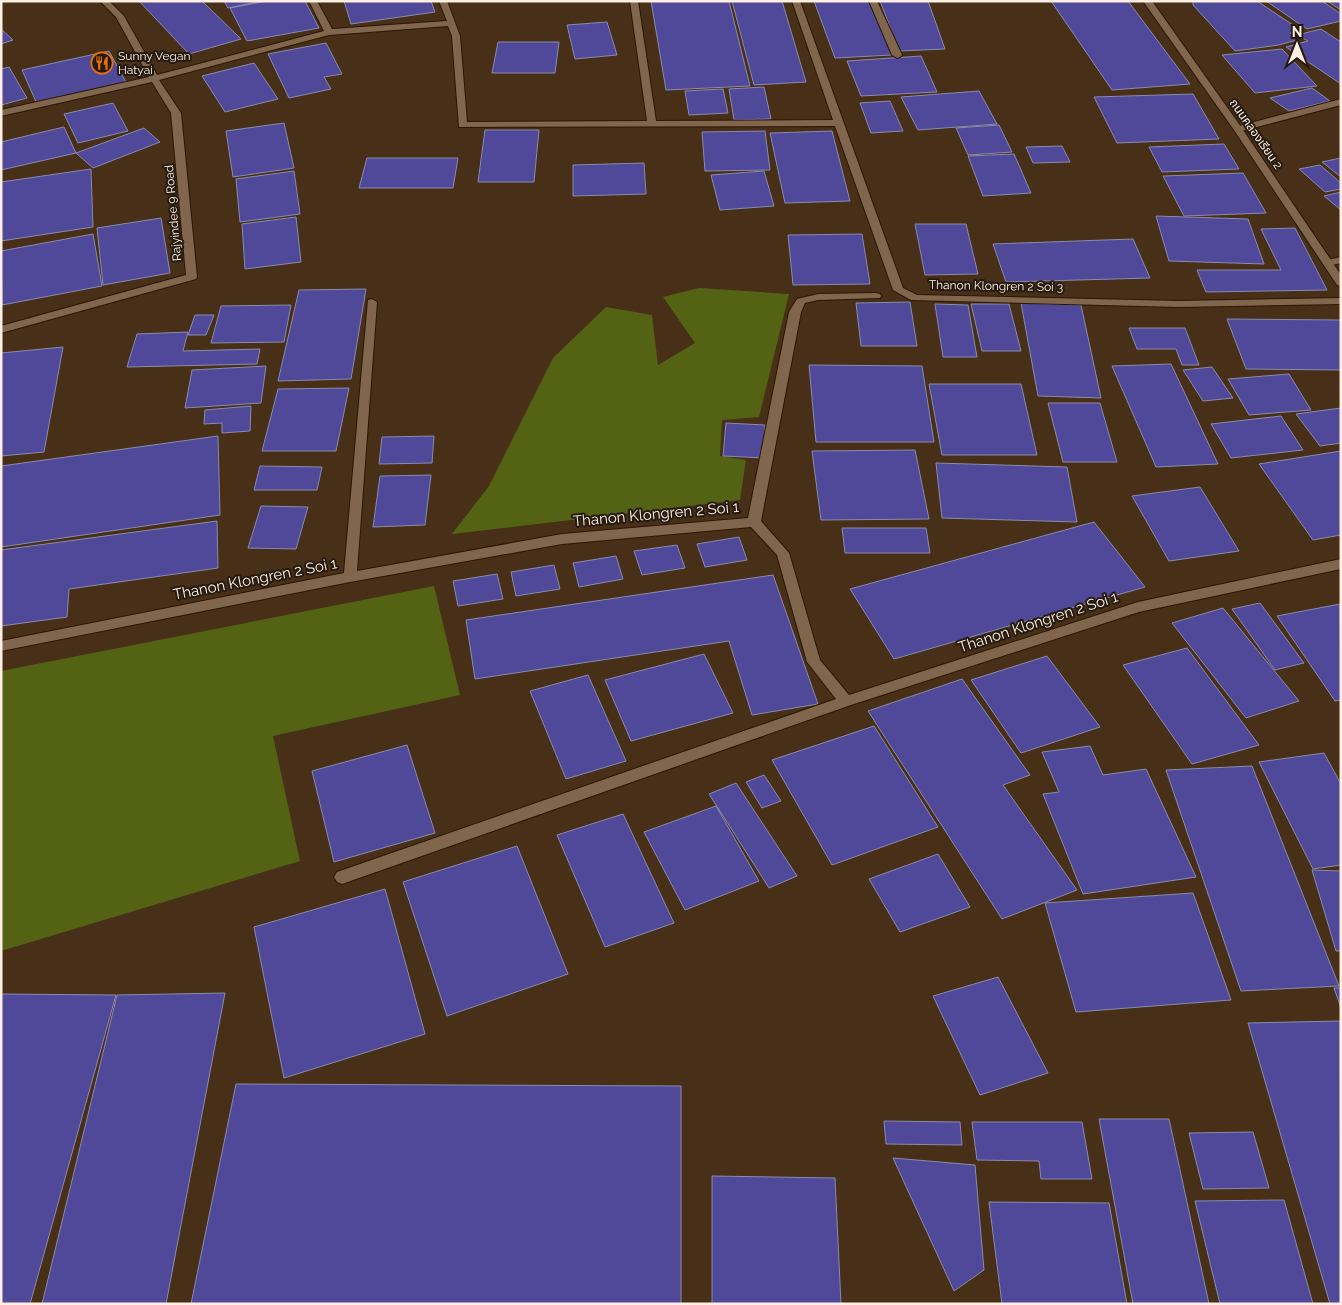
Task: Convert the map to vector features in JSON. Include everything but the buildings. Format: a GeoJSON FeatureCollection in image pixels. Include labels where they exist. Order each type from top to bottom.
{"type":"FeatureCollection","features":[{"type":"Feature","properties":{"kind":"street","name":"Rajyindee 9 Road"},"geometry":{"type":"LineString","coordinates":[[1,330],[192,277],[176,113],[154,79],[120,16],[104,1]]}},
{"type":"Feature","properties":{"kind":"street"},"geometry":{"type":"LineString","coordinates":[[312,1],[329,32]]}},
{"type":"Feature","properties":{"kind":"street"},"geometry":{"type":"LineString","coordinates":[[444,1],[456,36],[462,125],[840,123]]}},
{"type":"Feature","properties":{"kind":"street"},"geometry":{"type":"LineString","coordinates":[[634,1],[652,125]]}},
{"type":"Feature","properties":{"kind":"street","name":"Thanon Klongren 2 Soi 3"},"geometry":{"type":"LineString","coordinates":[[796,1],[898,290],[915,298],[1179,304],[1341,301]]}},
{"type":"Feature","properties":{"kind":"street"},"geometry":{"type":"LineString","coordinates":[[873,1],[897,55]]}},
{"type":"Feature","properties":{"kind":"street","name":"ถนนคลองเรียน 2"},"geometry":{"type":"LineString","coordinates":[[1147,1],[1238,129],[1341,283]]}},
{"type":"Feature","properties":{"kind":"street"},"geometry":{"type":"LineString","coordinates":[[1,114],[154,79],[329,32],[452,23]]}},
{"type":"Feature","properties":{"kind":"street"},"geometry":{"type":"LineString","coordinates":[[1238,129],[1341,102]]}},
{"type":"Feature","properties":{"kind":"street"},"geometry":{"type":"LineString","coordinates":[[1327,263],[1341,260]]}},
{"type":"Feature","properties":{"kind":"street"},"geometry":{"type":"LineString","coordinates":[[754,522],[795,312],[802,301],[818,297],[876,296]]}},
{"type":"Feature","properties":{"kind":"street"},"geometry":{"type":"LineString","coordinates":[[350,577],[372,302]]}},
{"type":"Feature","properties":{"kind":"street","name":"Thanon Klongren 2 Soi 1"},"geometry":{"type":"LineString","coordinates":[[1,646],[350,577],[562,538],[754,522],[783,553],[814,662],[846,701],[1138,607],[1341,564]]}},
{"type":"Feature","properties":{"kind":"street"},"geometry":{"type":"LineString","coordinates":[[342,878],[846,701]]}},
{"type":"Feature","properties":{"kind":"green space"},"geometry":{"type":"Polygon","coordinates":[[[699,288],[789,294],[759,417],[722,420],[720,456],[746,460],[740,500],[452,534],[489,486],[553,358],[606,307],[652,315],[658,365],[695,343],[663,297],[699,288]]]}},
{"type":"Feature","properties":{"kind":"green space"},"geometry":{"type":"Polygon","coordinates":[[[434,586],[460,695],[273,736],[300,861],[1,951],[1,671],[434,586]]]}},
{"type":"Feature","properties":{"kind":"place","name":"Sunny Vegan Hatyai"},"geometry":{"type":"Point","coordinates":[102,63]}}]}
